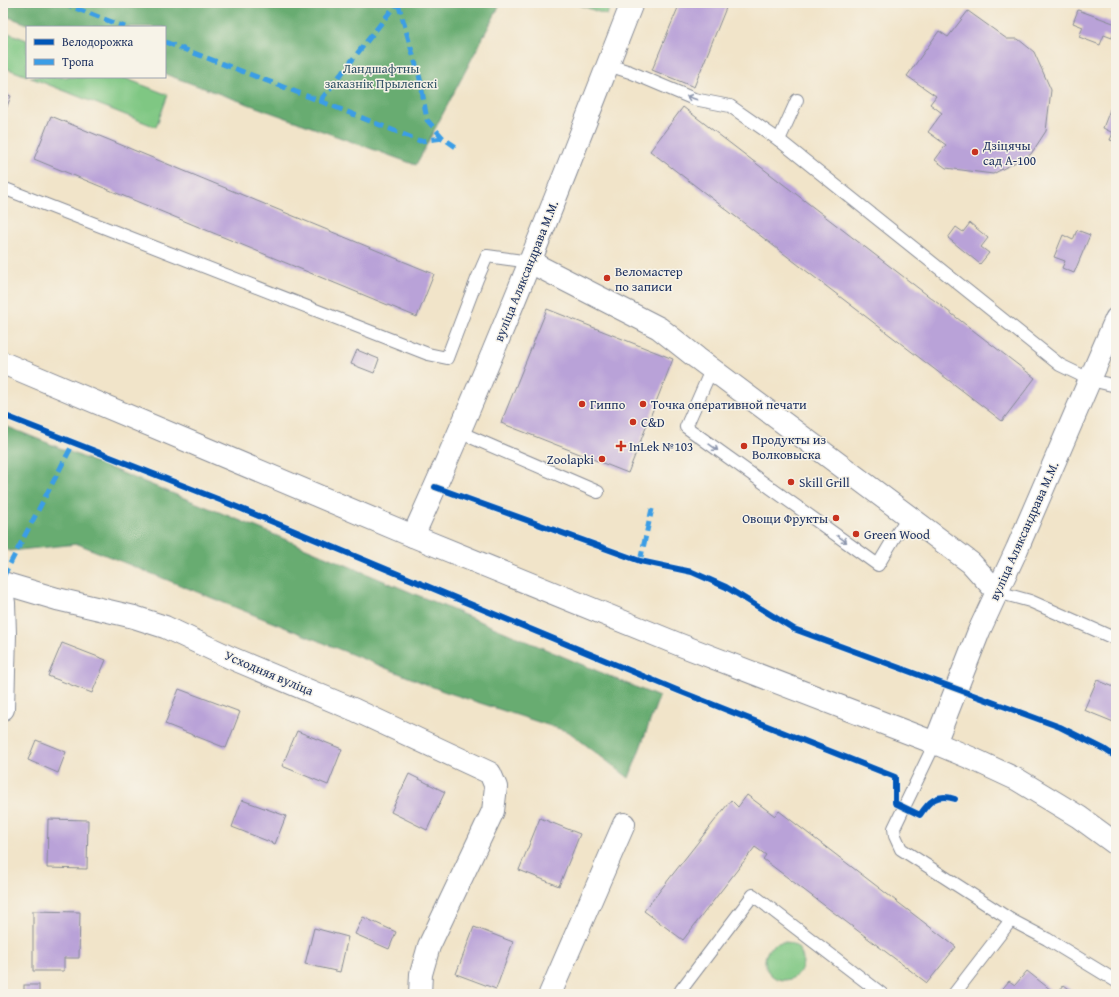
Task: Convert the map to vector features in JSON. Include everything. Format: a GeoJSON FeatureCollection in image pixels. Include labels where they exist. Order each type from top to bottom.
{"type":"FeatureCollection","features":[{"type":"Feature","properties":{"kind":"street","name":"вуліца Аляксандрава М.М."},"geometry":{"type":"LineString","coordinates":[[413,536],[459,432],[530,262],[632,3]]}},
{"type":"Feature","properties":{"kind":"street"},"geometry":{"type":"LineString","coordinates":[[530,262],[659,328],[972,563],[997,592]]}},
{"type":"Feature","properties":{"kind":"street","name":"вуліца Аляксандрава М.М."},"geometry":{"type":"LineString","coordinates":[[935,743],[979,631],[1017,549],[1116,319]]}},
{"type":"Feature","properties":{"kind":"street"},"geometry":{"type":"LineString","coordinates":[[3,363],[413,536],[678,644],[973,759],[1018,780],[1079,817],[1116,844]]}},
{"type":"Feature","properties":{"kind":"street","name":"Усходняя вуліца"},"geometry":{"type":"LineString","coordinates":[[3,583],[57,599],[134,617],[165,627],[229,657],[355,710],[490,773],[496,787],[493,811],[429,946],[421,974],[420,994]]}},
{"type":"Feature","properties":{"kind":"street"},"geometry":{"type":"LineString","coordinates":[[3,597],[5,634],[3,709]]}},
{"type":"Feature","properties":{"kind":"street"},"geometry":{"type":"LineString","coordinates":[[550,994],[624,824]]}},
{"type":"Feature","properties":{"kind":"lane"},"geometry":{"type":"LineString","coordinates":[[608,65],[630,72],[694,99],[730,106],[779,140],[1060,365],[1091,380],[1116,386]]}},
{"type":"Feature","properties":{"kind":"lane"},"geometry":{"type":"LineString","coordinates":[[779,140],[797,100]]}},
{"type":"Feature","properties":{"kind":"lane"},"geometry":{"type":"LineString","coordinates":[[3,188],[428,354],[447,358],[477,278],[487,256],[530,262]]}},
{"type":"Feature","properties":{"kind":"lane"},"geometry":{"type":"LineString","coordinates":[[712,368],[686,427],[878,565],[909,516]]}},
{"type":"Feature","properties":{"kind":"lane"},"geometry":{"type":"LineString","coordinates":[[459,432],[598,492]]}},
{"type":"Feature","properties":{"kind":"lane"},"geometry":{"type":"LineString","coordinates":[[997,592],[1030,601],[1116,638]]}},
{"type":"Feature","properties":{"kind":"lane"},"geometry":{"type":"LineString","coordinates":[[935,743],[894,828],[895,836],[901,848],[1011,920],[1047,939],[1116,981]]}},
{"type":"Feature","properties":{"kind":"lane"},"geometry":{"type":"LineString","coordinates":[[681,990],[753,895],[882,994]]}},
{"type":"Feature","properties":{"kind":"lane"},"geometry":{"type":"LineString","coordinates":[[954,994],[1011,920]]}},
{"type":"Feature","properties":{"kind":"green space","name":"Ландшафтны заказнік Прылепскі"},"geometry":{"type":"Polygon","coordinates":[[[3,3],[501,3],[416,165],[166,74],[166,26],[33,26],[3,15],[3,3]]]}},
{"type":"Feature","properties":{"kind":"green space"},"geometry":{"type":"Polygon","coordinates":[[[574,3],[611,3],[607,15],[574,3]]]}},
{"type":"Feature","properties":{"kind":"green space"},"geometry":{"type":"Polygon","coordinates":[[[3,31],[26,40],[26,76],[3,67],[3,31]]]}},
{"type":"Feature","properties":{"kind":"green space"},"geometry":{"type":"Polygon","coordinates":[[[32,78],[125,78],[168,95],[156,127],[32,78]]]}},
{"type":"Feature","properties":{"kind":"green space"},"geometry":{"type":"Polygon","coordinates":[[[3,425],[256,527],[659,697],[629,778],[569,732],[443,691],[78,544],[9,551],[3,548],[3,425]]]}},
{"type":"Feature","properties":{"kind":"green space"},"geometry":{"type":"Polygon","coordinates":[[[780,942],[788,942],[795,945],[800,950],[803,961],[800,972],[795,977],[788,980],[780,980],[773,977],[768,972],[765,965],[765,957],[768,950],[773,945],[780,942]]]}},
{"type":"Feature","properties":{"kind":"building"},"geometry":{"type":"Polygon","coordinates":[[[680,3],[728,3],[694,87],[652,70],[680,3]]]}},
{"type":"Feature","properties":{"kind":"building"},"geometry":{"type":"Polygon","coordinates":[[[1078,10],[1116,24],[1112,38],[1104,35],[1100,45],[1079,37],[1083,27],[1073,23],[1078,10]]]}},
{"type":"Feature","properties":{"kind":"building"},"geometry":{"type":"Polygon","coordinates":[[[968,11],[1007,39],[1018,39],[1034,52],[1051,90],[1046,131],[1031,154],[993,174],[946,168],[935,160],[946,145],[928,132],[942,113],[930,104],[936,96],[907,76],[939,31],[948,37],[968,11]]]}},
{"type":"Feature","properties":{"kind":"building"},"geometry":{"type":"Polygon","coordinates":[[[3,93],[11,96],[3,117],[3,93]]]}},
{"type":"Feature","properties":{"kind":"building"},"geometry":{"type":"Polygon","coordinates":[[[683,107],[1035,378],[1002,421],[650,151],[683,107]]]}},
{"type":"Feature","properties":{"kind":"building"},"geometry":{"type":"Polygon","coordinates":[[[1111,107],[1116,109],[1116,142],[1110,140],[1113,133],[1103,128],[1111,107]]]}},
{"type":"Feature","properties":{"kind":"building"},"geometry":{"type":"Polygon","coordinates":[[[51,116],[434,274],[417,317],[34,159],[51,116]]]}},
{"type":"Feature","properties":{"kind":"building"},"geometry":{"type":"Polygon","coordinates":[[[970,223],[988,238],[981,247],[989,253],[980,264],[948,238],[956,227],[963,232],[970,223]]]}},
{"type":"Feature","properties":{"kind":"building"},"geometry":{"type":"Polygon","coordinates":[[[1077,230],[1090,235],[1074,273],[1062,268],[1065,261],[1054,257],[1063,235],[1073,240],[1077,230]]]}},
{"type":"Feature","properties":{"kind":"building","name":"Гиппо"},"geometry":{"type":"Polygon","coordinates":[[[547,309],[673,359],[628,473],[501,423],[547,309]]]}},
{"type":"Feature","properties":{"kind":"building"},"geometry":{"type":"Polygon","coordinates":[[[357,350],[379,359],[374,373],[351,364],[357,350]]]}},
{"type":"Feature","properties":{"kind":"building"},"geometry":{"type":"Polygon","coordinates":[[[62,643],[106,660],[92,693],[48,676],[62,643]]]}},
{"type":"Feature","properties":{"kind":"building"},"geometry":{"type":"Polygon","coordinates":[[[1097,680],[1116,688],[1116,723],[1084,710],[1097,680]]]}},
{"type":"Feature","properties":{"kind":"building"},"geometry":{"type":"Polygon","coordinates":[[[179,689],[240,712],[226,748],[165,724],[179,689]]]}},
{"type":"Feature","properties":{"kind":"building"},"geometry":{"type":"Polygon","coordinates":[[[297,731],[342,749],[328,785],[282,766],[297,731]]]}},
{"type":"Feature","properties":{"kind":"building"},"geometry":{"type":"Polygon","coordinates":[[[36,740],[66,752],[58,773],[28,760],[36,740]]]}},
{"type":"Feature","properties":{"kind":"building"},"geometry":{"type":"Polygon","coordinates":[[[409,774],[445,792],[427,830],[391,812],[409,774]]]}},
{"type":"Feature","properties":{"kind":"building"},"geometry":{"type":"Polygon","coordinates":[[[747,795],[775,816],[779,811],[956,947],[927,983],[763,859],[766,855],[755,847],[683,940],[644,911],[731,800],[738,807],[747,795]]]}},
{"type":"Feature","properties":{"kind":"building"},"geometry":{"type":"Polygon","coordinates":[[[242,800],[286,816],[275,844],[232,827],[242,800]]]}},
{"type":"Feature","properties":{"kind":"building"},"geometry":{"type":"Polygon","coordinates":[[[540,818],[580,834],[559,886],[519,870],[540,818]]]}},
{"type":"Feature","properties":{"kind":"building"},"geometry":{"type":"Polygon","coordinates":[[[48,819],[88,820],[87,869],[47,868],[48,819]]]}},
{"type":"Feature","properties":{"kind":"building"},"geometry":{"type":"Polygon","coordinates":[[[33,911],[80,912],[79,958],[64,958],[64,971],[33,971],[33,911]]]}},
{"type":"Feature","properties":{"kind":"building"},"geometry":{"type":"Polygon","coordinates":[[[363,917],[396,932],[389,949],[355,934],[363,917]]]}},
{"type":"Feature","properties":{"kind":"building"},"geometry":{"type":"Polygon","coordinates":[[[474,927],[513,942],[496,989],[456,974],[474,927]]]}},
{"type":"Feature","properties":{"kind":"building"},"geometry":{"type":"Polygon","coordinates":[[[314,928],[348,937],[340,972],[305,964],[314,928]]]}},
{"type":"Feature","properties":{"kind":"building"},"geometry":{"type":"Polygon","coordinates":[[[1027,971],[1056,994],[998,994],[1009,981],[1015,985],[1027,971]]]}},
{"type":"Feature","properties":{"kind":"building"},"geometry":{"type":"Polygon","coordinates":[[[24,985],[39,985],[39,994],[24,994],[24,985]]]}},
{"type":"Feature","properties":{"kind":"building"},"geometry":{"type":"Polygon","coordinates":[[[1064,985],[1076,994],[1057,994],[1064,985]]]}},
{"type":"Feature","properties":{"kind":"marked path"},"geometry":{"type":"LineString","coordinates":[[62,3],[122,26]]}},
{"type":"Feature","properties":{"kind":"marked path"},"geometry":{"type":"LineString","coordinates":[[320,101],[397,3]]}},
{"type":"Feature","properties":{"kind":"marked path"},"geometry":{"type":"LineString","coordinates":[[398,3],[420,79],[427,120],[443,138],[459,149]]}},
{"type":"Feature","properties":{"kind":"marked path"},"geometry":{"type":"LineString","coordinates":[[166,42],[420,141],[443,138]]}},
{"type":"Feature","properties":{"kind":"marked path"},"geometry":{"type":"LineString","coordinates":[[3,577],[74,442]]}},
{"type":"Feature","properties":{"kind":"marked path"},"geometry":{"type":"LineString","coordinates":[[640,561],[652,509]]}},
{"type":"Feature","properties":{"kind":"cycle path"},"geometry":{"type":"LineString","coordinates":[[3,415],[220,500],[679,691],[895,777],[895,803],[920,815],[930,802],[938,798],[949,797],[955,799]]}},
{"type":"Feature","properties":{"kind":"cycle path"},"geometry":{"type":"LineString","coordinates":[[435,487],[640,561],[692,572],[726,587],[794,629],[1060,727],[1104,749],[1116,757]]}},
{"type":"Feature","properties":{"kind":"place","name":"Дзіцячы сад А-100"},"geometry":{"type":"Point","coordinates":[975,152]}},
{"type":"Feature","properties":{"kind":"place","name":"Веломастер по записи"},"geometry":{"type":"Point","coordinates":[607,278]}},
{"type":"Feature","properties":{"kind":"place","name":"Гиппо"},"geometry":{"type":"Point","coordinates":[582,404]}},
{"type":"Feature","properties":{"kind":"place","name":"Точка оперативной печати"},"geometry":{"type":"Point","coordinates":[643,404]}},
{"type":"Feature","properties":{"kind":"place","name":"C&D"},"geometry":{"type":"Point","coordinates":[633,422]}},
{"type":"Feature","properties":{"kind":"place","name":"InLek №103"},"geometry":{"type":"Point","coordinates":[621,446]}},
{"type":"Feature","properties":{"kind":"place","name":"Продукты из Волковыска"},"geometry":{"type":"Point","coordinates":[744,446]}},
{"type":"Feature","properties":{"kind":"place","name":"Zoolapki"},"geometry":{"type":"Point","coordinates":[602,459]}},
{"type":"Feature","properties":{"kind":"place","name":"Skill Grill"},"geometry":{"type":"Point","coordinates":[791,482]}},
{"type":"Feature","properties":{"kind":"place","name":"Овощи Фрукты"},"geometry":{"type":"Point","coordinates":[836,518]}},
{"type":"Feature","properties":{"kind":"place","name":"Green Wood"},"geometry":{"type":"Point","coordinates":[856,534]}}]}
